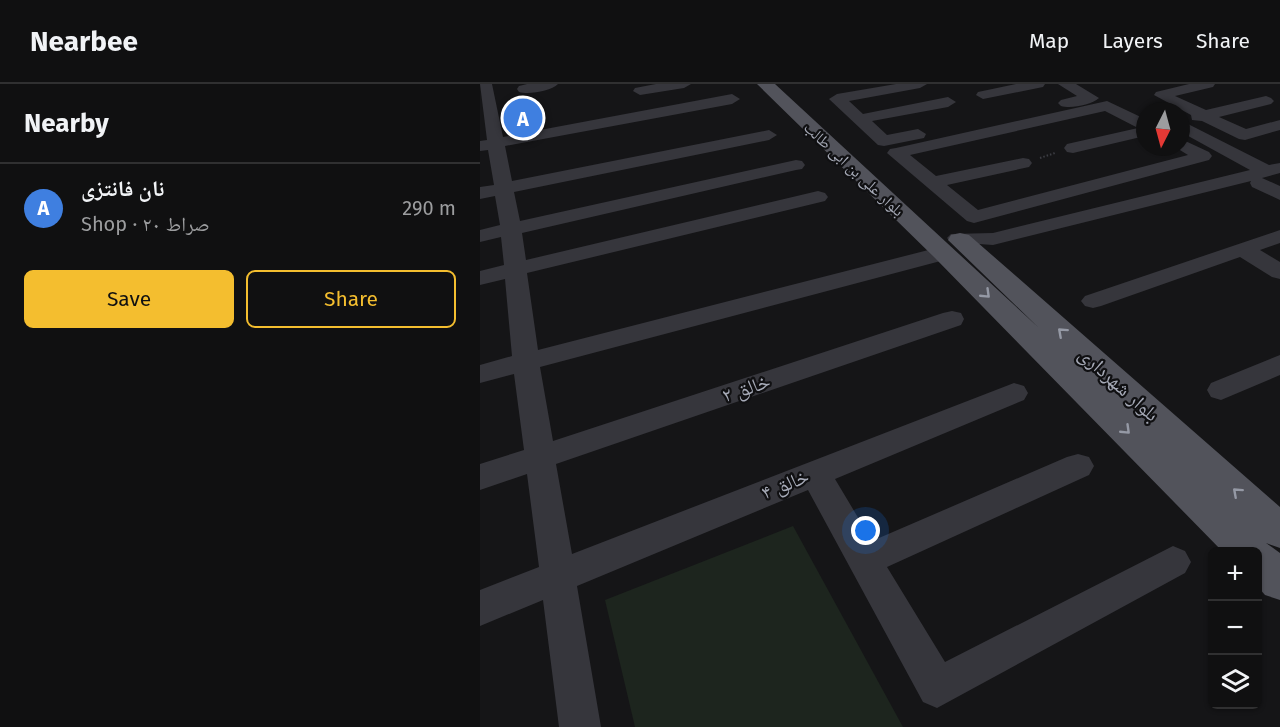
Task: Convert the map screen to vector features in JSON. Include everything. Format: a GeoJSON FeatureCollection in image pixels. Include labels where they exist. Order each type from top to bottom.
{"type":"FeatureCollection","features":[{"type":"Feature","properties":{"kind":"main road","name":"بلوار علی بن ابی طالب"},"geometry":{"type":"LineString","coordinates":[[765,84],[811,117],[951,246]]}},
{"type":"Feature","properties":{"kind":"main road","name":"بلوار علی بن ابی طالب"},"geometry":{"type":"LineString","coordinates":[[787,84],[811,117]]}},
{"type":"Feature","properties":{"kind":"main road","name":"بلوار شهرداری"},"geometry":{"type":"LineString","coordinates":[[951,246],[995,250],[1280,531]]}},
{"type":"Feature","properties":{"kind":"main road","name":"بلوار شهرداری"},"geometry":{"type":"LineString","coordinates":[[951,246],[1245,547]]}},
{"type":"Feature","properties":{"kind":"main road"},"geometry":{"type":"LineString","coordinates":[[1262,564],[1280,581]]}},
{"type":"Feature","properties":{"kind":"street"},"geometry":{"type":"LineString","coordinates":[[485,84],[493,162],[511,229],[526,363],[580,727]]}},
{"type":"Feature","properties":{"kind":"street"},"geometry":{"type":"LineString","coordinates":[[524,88],[551,84]]}},
{"type":"Feature","properties":{"kind":"street"},"geometry":{"type":"LineString","coordinates":[[656,114],[638,88],[684,84]]}},
{"type":"Feature","properties":{"kind":"street"},"geometry":{"type":"LineString","coordinates":[[920,84],[837,99],[884,141],[1091,98],[1065,84]]}},
{"type":"Feature","properties":{"kind":"street"},"geometry":{"type":"LineString","coordinates":[[983,95],[1038,84]]}},
{"type":"Feature","properties":{"kind":"street"},"geometry":{"type":"LineString","coordinates":[[1208,84],[1161,95],[1245,135],[1280,125]]}},
{"type":"Feature","properties":{"kind":"street"},"geometry":{"type":"LineString","coordinates":[[493,162],[656,114],[732,99]]}},
{"type":"Feature","properties":{"kind":"street"},"geometry":{"type":"LineString","coordinates":[[1190,121],[1266,100]]}},
{"type":"Feature","properties":{"kind":"street"},"geometry":{"type":"LineString","coordinates":[[860,119],[948,102]]}},
{"type":"Feature","properties":{"kind":"street"},"geometry":{"type":"LineString","coordinates":[[1136,120],[1107,106],[896,153],[974,217],[1203,156],[1190,149]]}},
{"type":"Feature","properties":{"kind":"street"},"geometry":{"type":"LineString","coordinates":[[493,162],[765,129]]}},
{"type":"Feature","properties":{"kind":"street"},"geometry":{"type":"LineString","coordinates":[[1190,129],[1271,175],[1280,194]]}},
{"type":"Feature","properties":{"kind":"street"},"geometry":{"type":"LineString","coordinates":[[1073,148],[1136,133]]}},
{"type":"Feature","properties":{"kind":"street"},"geometry":{"type":"LineString","coordinates":[[480,193],[493,162]]}},
{"type":"Feature","properties":{"kind":"street"},"geometry":{"type":"LineString","coordinates":[[931,183],[1023,163]]}},
{"type":"Feature","properties":{"kind":"street"},"geometry":{"type":"LineString","coordinates":[[480,236],[795,165]]}},
{"type":"Feature","properties":{"kind":"street"},"geometry":{"type":"LineString","coordinates":[[995,250],[1271,175]]}},
{"type":"Feature","properties":{"kind":"street"},"geometry":{"type":"LineString","coordinates":[[682,191],[701,225]]}},
{"type":"Feature","properties":{"kind":"street"},"geometry":{"type":"LineString","coordinates":[[480,278],[818,197]]}},
{"type":"Feature","properties":{"kind":"street"},"geometry":{"type":"LineString","coordinates":[[1093,301],[1280,236]]}},
{"type":"Feature","properties":{"kind":"street"},"geometry":{"type":"LineString","coordinates":[[480,374],[951,246]]}},
{"type":"Feature","properties":{"kind":"street"},"geometry":{"type":"LineString","coordinates":[[1242,249],[1280,272]]}},
{"type":"Feature","properties":{"kind":"street","name":"خالق ۲"},"geometry":{"type":"LineString","coordinates":[[480,477],[952,319]]}},
{"type":"Feature","properties":{"kind":"street"},"geometry":{"type":"LineString","coordinates":[[1221,390],[1280,364]]}},
{"type":"Feature","properties":{"kind":"street","name":"خالق ۴"},"geometry":{"type":"LineString","coordinates":[[480,608],[1014,393]]}},
{"type":"Feature","properties":{"kind":"street"},"geometry":{"type":"LineString","coordinates":[[865,560],[1078,466]]}},
{"type":"Feature","properties":{"kind":"street"},"geometry":{"type":"LineString","coordinates":[[814,472],[937,688],[1173,562]]}},
{"type":"Feature","properties":{"kind":"path"},"geometry":{"type":"LineString","coordinates":[[1023,163],[1073,148]]}},
{"type":"Feature","properties":{"kind":"shaded area"},"geometry":{"type":"Polygon","coordinates":[[[793,526],[903,727],[635,727],[605,600],[793,526]]]}},
{"type":"Feature","properties":{"kind":"place","name":"نان فانتزی"},"geometry":{"type":"Point","coordinates":[523,118]}}]}
